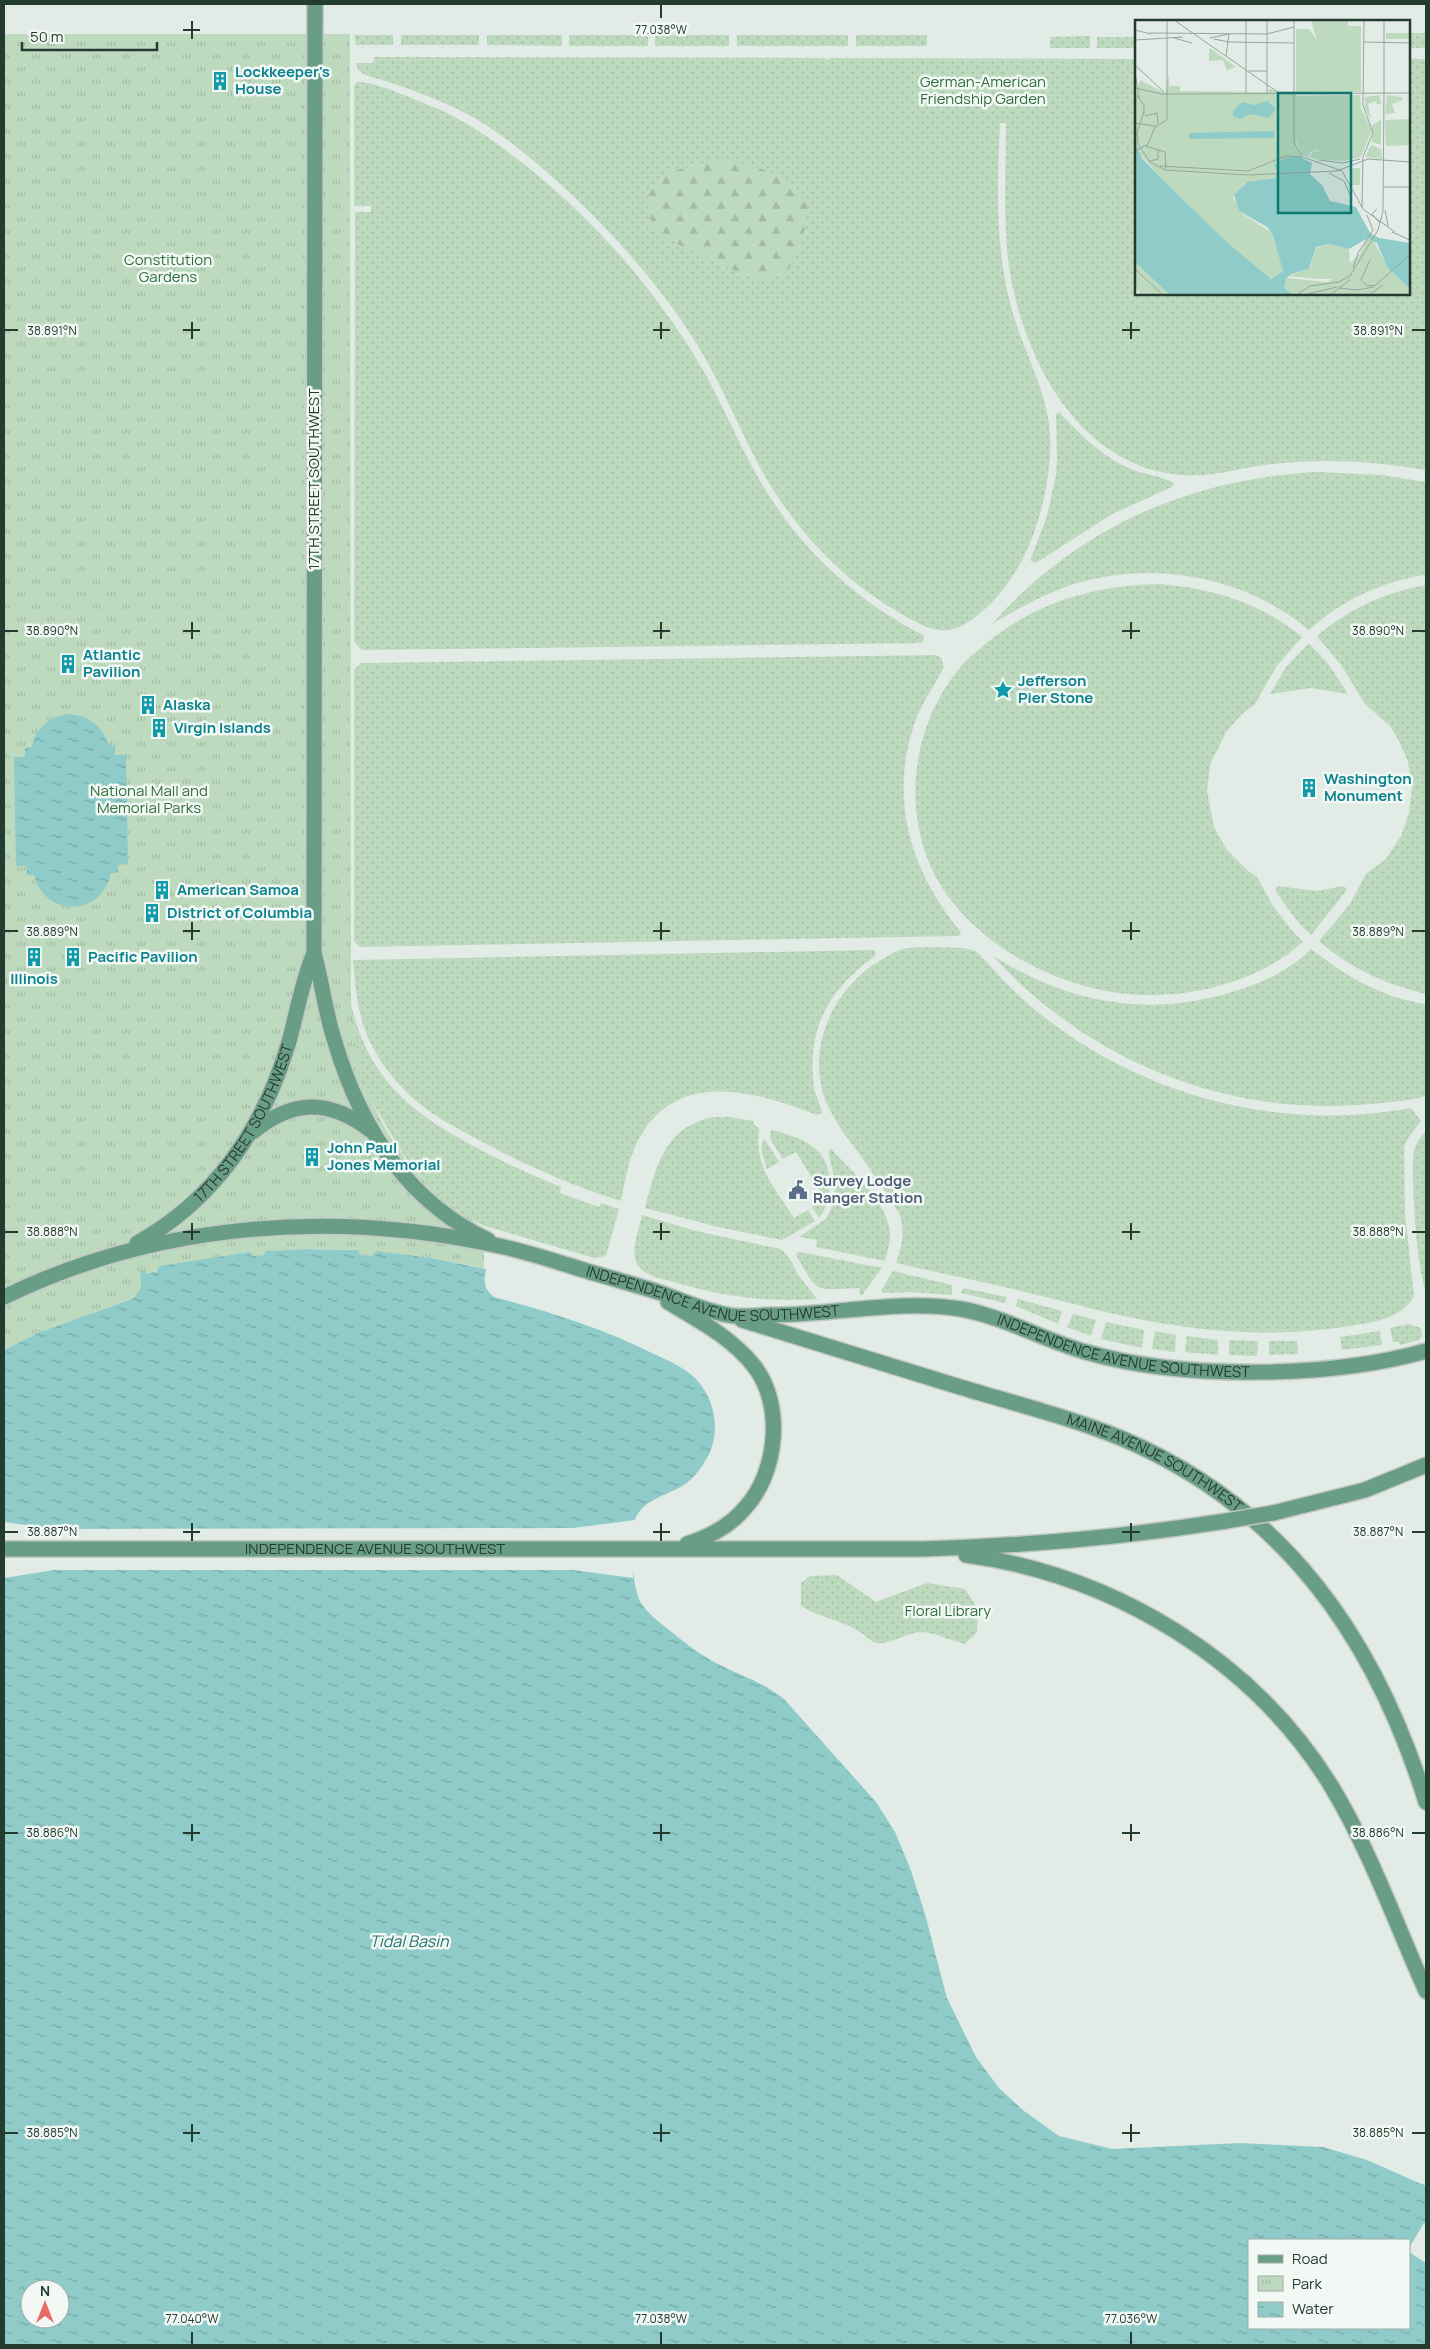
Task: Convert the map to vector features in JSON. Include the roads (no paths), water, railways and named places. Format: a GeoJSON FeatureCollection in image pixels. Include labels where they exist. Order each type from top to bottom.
{"type":"FeatureCollection","features":[{"type":"Feature","properties":{"kind":"main road","name":"17TH STREET SOUTHWEST"},"geometry":{"type":"LineString","coordinates":[[314,4],[314,953],[333,1038],[352,1089],[373,1132],[401,1173],[431,1205],[450,1220],[503,1247]]}},
{"type":"Feature","properties":{"kind":"main road","name":"17TH STREET SOUTHWEST"},"geometry":{"type":"LineString","coordinates":[[119,1253],[164,1227],[197,1200],[227,1168],[248,1136],[269,1098],[280,1072],[293,1028],[304,978],[314,953]]}},
{"type":"Feature","properties":{"kind":"main road"},"geometry":{"type":"LineString","coordinates":[[248,1136],[280,1113],[305,1107],[320,1107],[333,1110],[358,1121],[373,1132]]}},
{"type":"Feature","properties":{"kind":"main road","name":"INDEPENDENCE AVENUE SOUTHWEST"},"geometry":{"type":"LineString","coordinates":[[4,1297],[54,1275],[119,1253],[182,1238],[235,1230],[298,1226],[380,1229],[503,1247],[647,1288],[729,1316],[803,1315],[893,1307],[927,1306],[961,1309],[991,1317],[1085,1352],[1125,1361],[1182,1369],[1314,1370],[1380,1362],[1426,1351]]}},
{"type":"Feature","properties":{"kind":"main road"},"geometry":{"type":"LineString","coordinates":[[647,1288],[718,1333],[741,1352],[762,1380],[771,1410],[773,1426],[774,1440],[766,1470],[753,1498],[745,1508],[711,1535],[676,1548]]}},
{"type":"Feature","properties":{"kind":"main road","name":"MAINE AVENUE SOUTHWEST"},"geometry":{"type":"LineString","coordinates":[[729,1316],[1089,1426],[1147,1450],[1200,1480],[1281,1545],[1304,1568],[1324,1593],[1360,1646],[1376,1675],[1401,1730],[1426,1802]]}},
{"type":"Feature","properties":{"kind":"main road","name":"INDEPENDENCE AVENUE SOUTHWEST"},"geometry":{"type":"LineString","coordinates":[[4,1549],[676,1548],[785,1550],[922,1549],[1051,1542],[1160,1531],[1273,1513],[1365,1490],[1426,1465]]}},
{"type":"Feature","properties":{"kind":"main road"},"geometry":{"type":"LineString","coordinates":[[922,1549],[1010,1563],[1074,1581],[1142,1612],[1172,1629],[1200,1647],[1250,1688],[1295,1736],[1332,1789],[1374,1870],[1426,1991]]}},
{"type":"Feature","properties":{"kind":"water"},"geometry":{"type":"Polygon","coordinates":[[[67,714],[82,716],[94,722],[103,732],[109,746],[115,746],[115,755],[126,755],[128,864],[118,865],[118,873],[111,873],[106,887],[97,898],[86,904],[73,907],[61,905],[49,899],[40,889],[34,875],[27,875],[26,866],[16,866],[14,757],[25,757],[25,748],[32,747],[39,730],[48,721],[67,714]]]}},
{"type":"Feature","properties":{"kind":"water","name":"Tidal Basin"},"geometry":{"type":"Polygon","coordinates":[[[307,1249],[358,1250],[361,1255],[372,1256],[376,1251],[431,1258],[486,1269],[485,1285],[494,1297],[556,1315],[615,1336],[676,1365],[696,1379],[703,1387],[712,1406],[715,1426],[712,1446],[708,1456],[692,1479],[652,1501],[637,1515],[634,1522],[632,1559],[638,1596],[646,1610],[698,1652],[760,1684],[784,1699],[876,1802],[895,1832],[910,1868],[925,1914],[947,1998],[976,2057],[999,2088],[1024,2111],[1059,2136],[1112,2149],[1240,2143],[1323,2147],[1367,2160],[1426,2186],[1426,2345],[4,2345],[4,1350],[40,1332],[132,1299],[141,1287],[140,1271],[145,1271],[146,1274],[157,1271],[160,1266],[250,1252],[253,1256],[264,1255],[266,1251],[307,1249]]]}},
{"type":"Feature","properties":{"kind":"place","name":"Lockkeeper's House"},"geometry":{"type":"Point","coordinates":[220,81]}},
{"type":"Feature","properties":{"kind":"place","name":"Atlantic Pavilion"},"geometry":{"type":"Point","coordinates":[68,664]}},
{"type":"Feature","properties":{"kind":"place","name":"Jefferson Pier Stone"},"geometry":{"type":"Point","coordinates":[1003,690]}},
{"type":"Feature","properties":{"kind":"place","name":"Alaska"},"geometry":{"type":"Point","coordinates":[148,705]}},
{"type":"Feature","properties":{"kind":"place","name":"Virgin Islands"},"geometry":{"type":"Point","coordinates":[159,728]}},
{"type":"Feature","properties":{"kind":"place","name":"Washington Monument"},"geometry":{"type":"Point","coordinates":[1309,788]}},
{"type":"Feature","properties":{"kind":"place","name":"American Samoa"},"geometry":{"type":"Point","coordinates":[162,890]}},
{"type":"Feature","properties":{"kind":"place","name":"District of Columbia"},"geometry":{"type":"Point","coordinates":[152,913]}},
{"type":"Feature","properties":{"kind":"place","name":"Illinois"},"geometry":{"type":"Point","coordinates":[34,957]}},
{"type":"Feature","properties":{"kind":"place","name":"Pacific Pavilion"},"geometry":{"type":"Point","coordinates":[73,957]}},
{"type":"Feature","properties":{"kind":"place","name":"John Paul Jones Memorial"},"geometry":{"type":"Point","coordinates":[312,1157]}},
{"type":"Feature","properties":{"kind":"place","name":"Survey Lodge Ranger Station"},"geometry":{"type":"Point","coordinates":[798,1190]}},
{"type":"Feature","properties":{"kind":"park label","name":"German-American Friendship Garden"},"geometry":{"type":"Point","coordinates":[983,90]}},
{"type":"Feature","properties":{"kind":"park label","name":"Constitution Gardens"},"geometry":{"type":"Point","coordinates":[168,268]}},
{"type":"Feature","properties":{"kind":"park label","name":"National Mall and Memorial Parks"},"geometry":{"type":"Point","coordinates":[149,800]}},
{"type":"Feature","properties":{"kind":"park label","name":"Floral Library"},"geometry":{"type":"Point","coordinates":[948,1611]}}]}
